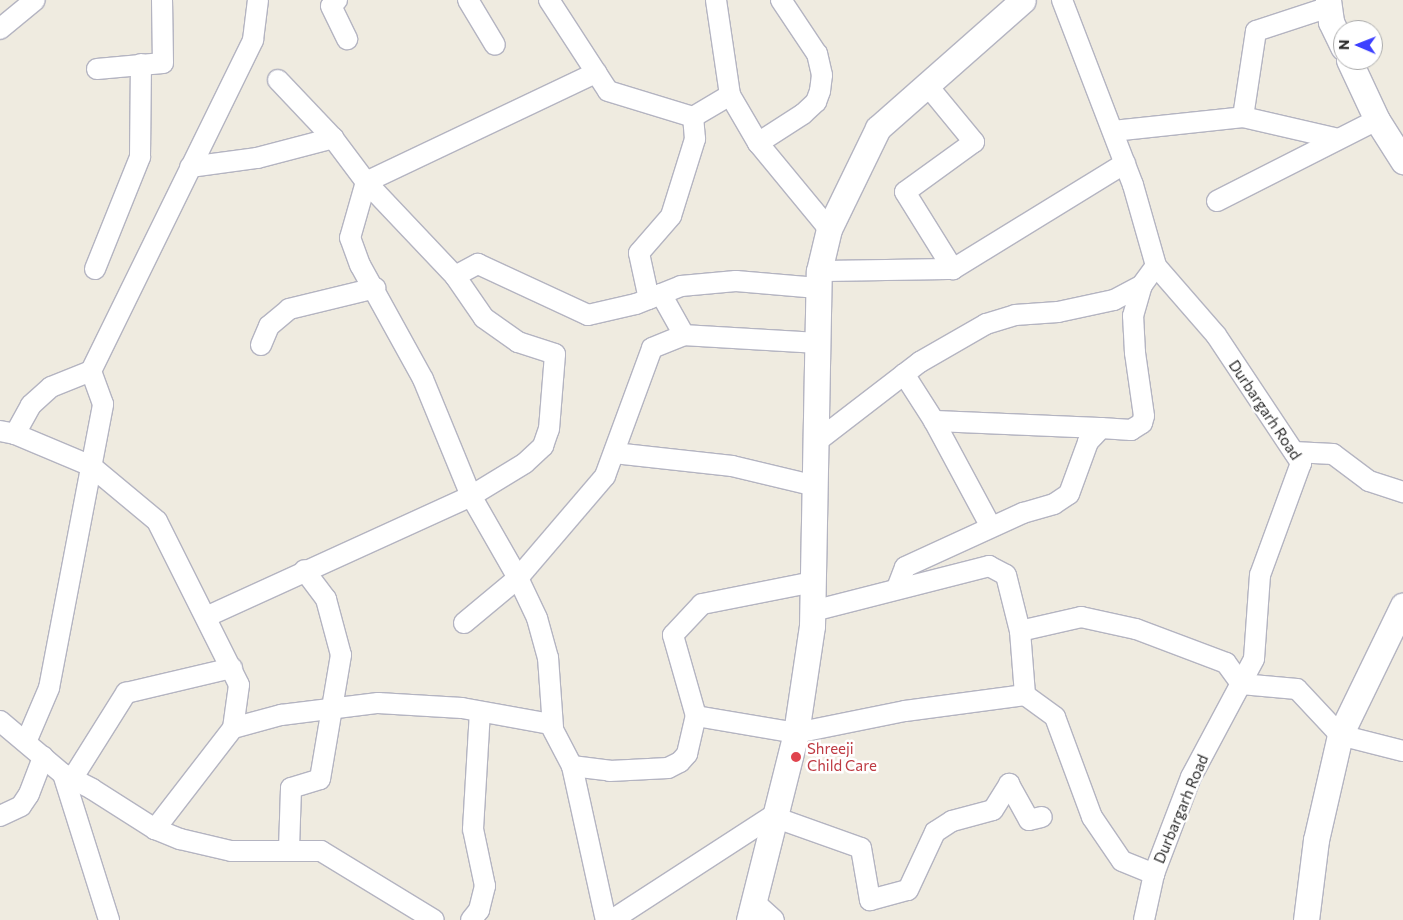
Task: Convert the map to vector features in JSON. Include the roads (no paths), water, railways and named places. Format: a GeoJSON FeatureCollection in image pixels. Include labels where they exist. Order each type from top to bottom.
{"type":"FeatureCollection","features":[{"type":"Feature","properties":{"kind":"street"},"geometry":{"type":"LineString","coordinates":[[0,29],[36,0]]}},
{"type":"Feature","properties":{"kind":"street"},"geometry":{"type":"LineString","coordinates":[[97,69],[163,63],[162,0]]}},
{"type":"Feature","properties":{"kind":"street"},"geometry":{"type":"LineString","coordinates":[[155,829],[233,728],[239,685],[208,616],[157,521],[91,466],[7,432],[31,405],[51,387],[91,372],[252,40],[258,0]]}},
{"type":"Feature","properties":{"kind":"street"},"geometry":{"type":"LineString","coordinates":[[337,0],[331,6],[347,39]]}},
{"type":"Feature","properties":{"kind":"street"},"geometry":{"type":"LineString","coordinates":[[468,0],[495,45]]}},
{"type":"Feature","properties":{"kind":"street"},"geometry":{"type":"LineString","coordinates":[[549,0],[608,91],[693,117],[730,94]]}},
{"type":"Feature","properties":{"kind":"street"},"geometry":{"type":"LineString","coordinates":[[758,143],[803,114],[816,102],[820,91],[822,74],[817,54],[780,0]]}},
{"type":"Feature","properties":{"kind":"street"},"geometry":{"type":"LineString","coordinates":[[774,920],[751,911],[796,733],[813,612],[818,280],[829,229],[878,128],[1023,0]]}},
{"type":"Feature","properties":{"kind":"street","name":"Durbargarh Road"},"geometry":{"type":"LineString","coordinates":[[1062,0],[1125,163],[1156,266],[1216,335],[1301,463],[1260,575],[1254,659],[1191,777],[1154,874],[1144,920]]}},
{"type":"Feature","properties":{"kind":"street"},"geometry":{"type":"LineString","coordinates":[[720,1],[730,94],[758,143],[829,229]]}},
{"type":"Feature","properties":{"kind":"street"},"geometry":{"type":"LineString","coordinates":[[1243,117],[1256,31],[1328,3],[1333,26]]}},
{"type":"Feature","properties":{"kind":"street"},"geometry":{"type":"LineString","coordinates":[[94,269],[140,157],[141,64]]}},
{"type":"Feature","properties":{"kind":"street"},"geometry":{"type":"LineString","coordinates":[[1354,70],[1377,120],[1403,161]]}},
{"type":"Feature","properties":{"kind":"street"},"geometry":{"type":"LineString","coordinates":[[596,73],[366,182],[350,238],[356,259],[374,288],[423,379],[471,496],[518,578],[537,618],[548,658],[554,726],[563,754],[572,766],[606,920]]}},
{"type":"Feature","properties":{"kind":"street"},"geometry":{"type":"LineString","coordinates":[[208,616],[304,570],[471,496],[525,463],[543,446],[549,429],[555,354],[518,342],[484,318],[455,276],[366,182],[333,138],[278,80]]}},
{"type":"Feature","properties":{"kind":"street"},"geometry":{"type":"LineString","coordinates":[[927,85],[974,142],[905,192],[954,269]]}},
{"type":"Feature","properties":{"kind":"street"},"geometry":{"type":"LineString","coordinates":[[684,335],[655,296],[639,253],[671,216],[695,139],[693,117]]}},
{"type":"Feature","properties":{"kind":"street"},"geometry":{"type":"LineString","coordinates":[[1112,131],[1243,117],[1339,139]]}},
{"type":"Feature","properties":{"kind":"street"},"geometry":{"type":"LineString","coordinates":[[1217,201],[1377,120]]}},
{"type":"Feature","properties":{"kind":"street"},"geometry":{"type":"LineString","coordinates":[[190,167],[257,158],[333,138]]}},
{"type":"Feature","properties":{"kind":"street"},"geometry":{"type":"LineString","coordinates":[[455,276],[478,264],[588,314],[655,296],[681,286],[736,281],[818,280],[954,269],[1125,163]]}},
{"type":"Feature","properties":{"kind":"street"},"geometry":{"type":"LineString","coordinates":[[934,421],[1131,430],[1137,427],[1144,416],[1135,353],[1133,316],[1142,285],[1156,266]]}},
{"type":"Feature","properties":{"kind":"street"},"geometry":{"type":"LineString","coordinates":[[816,442],[904,374],[986,324],[1015,314],[1058,312],[1114,300],[1142,285]]}},
{"type":"Feature","properties":{"kind":"street"},"geometry":{"type":"LineString","coordinates":[[261,345],[269,326],[289,309],[374,288]]}},
{"type":"Feature","properties":{"kind":"street"},"geometry":{"type":"LineString","coordinates":[[464,623],[518,578],[606,476],[652,348],[684,335],[817,343]]}},
{"type":"Feature","properties":{"kind":"street"},"geometry":{"type":"LineString","coordinates":[[26,742],[49,688],[102,404],[91,372]]}},
{"type":"Feature","properties":{"kind":"street"},"geometry":{"type":"LineString","coordinates":[[904,374],[934,421],[991,527]]}},
{"type":"Feature","properties":{"kind":"street"},"geometry":{"type":"LineString","coordinates":[[897,588],[905,567],[1023,513],[1054,504],[1069,494],[1088,442],[1101,428]]}},
{"type":"Feature","properties":{"kind":"street"},"geometry":{"type":"LineString","coordinates":[[1294,452],[1333,454],[1369,481],[1403,492]]}},
{"type":"Feature","properties":{"kind":"street"},"geometry":{"type":"LineString","coordinates":[[614,453],[732,466],[815,486]]}},
{"type":"Feature","properties":{"kind":"street"},"geometry":{"type":"LineString","coordinates":[[813,612],[897,588],[989,566],[1006,576],[1020,631],[1025,695]]}},
{"type":"Feature","properties":{"kind":"street"},"geometry":{"type":"LineString","coordinates":[[290,849],[291,788],[320,779],[341,655],[326,599],[304,570]]}},
{"type":"Feature","properties":{"kind":"street"},"geometry":{"type":"LineString","coordinates":[[572,766],[610,771],[668,768],[680,762],[687,754],[696,716],[673,635],[702,604],[813,582]]}},
{"type":"Feature","properties":{"kind":"street"},"geometry":{"type":"LineString","coordinates":[[1306,920],[1316,840],[1340,735],[1403,605]]}},
{"type":"Feature","properties":{"kind":"street"},"geometry":{"type":"LineString","coordinates":[[1020,631],[1081,617],[1136,629],[1226,663],[1241,684],[1298,690],[1340,735],[1403,751]]}},
{"type":"Feature","properties":{"kind":"street"},"geometry":{"type":"LineString","coordinates":[[68,777],[126,693],[232,668]]}},
{"type":"Feature","properties":{"kind":"street"},"geometry":{"type":"LineString","coordinates":[[696,716],[796,733],[905,711],[1025,695],[1055,717],[1092,817],[1122,861],[1154,874]]}},
{"type":"Feature","properties":{"kind":"street"},"geometry":{"type":"LineString","coordinates":[[233,728],[281,715],[378,703],[480,712],[554,726]]}},
{"type":"Feature","properties":{"kind":"street"},"geometry":{"type":"LineString","coordinates":[[472,920],[479,910],[485,886],[473,829],[480,712]]}},
{"type":"Feature","properties":{"kind":"street"},"geometry":{"type":"LineString","coordinates":[[0,721],[68,777],[155,829],[180,839],[231,851],[290,849],[321,851],[434,920]]}},
{"type":"Feature","properties":{"kind":"street"},"geometry":{"type":"LineString","coordinates":[[0,816],[21,806],[29,794],[43,757]]}},
{"type":"Feature","properties":{"kind":"street"},"geometry":{"type":"LineString","coordinates":[[68,777],[110,920]]}},
{"type":"Feature","properties":{"kind":"street"},"geometry":{"type":"LineString","coordinates":[[775,815],[861,848],[870,900],[908,890],[935,832],[952,822],[993,810],[1009,784],[1030,820],[1042,817]]}},
{"type":"Feature","properties":{"kind":"street"},"geometry":{"type":"LineString","coordinates":[[612,920],[775,815]]}},
{"type":"Feature","properties":{"kind":"place","name":"Shreeji Child Care"},"geometry":{"type":"Point","coordinates":[796,757]}}]}
